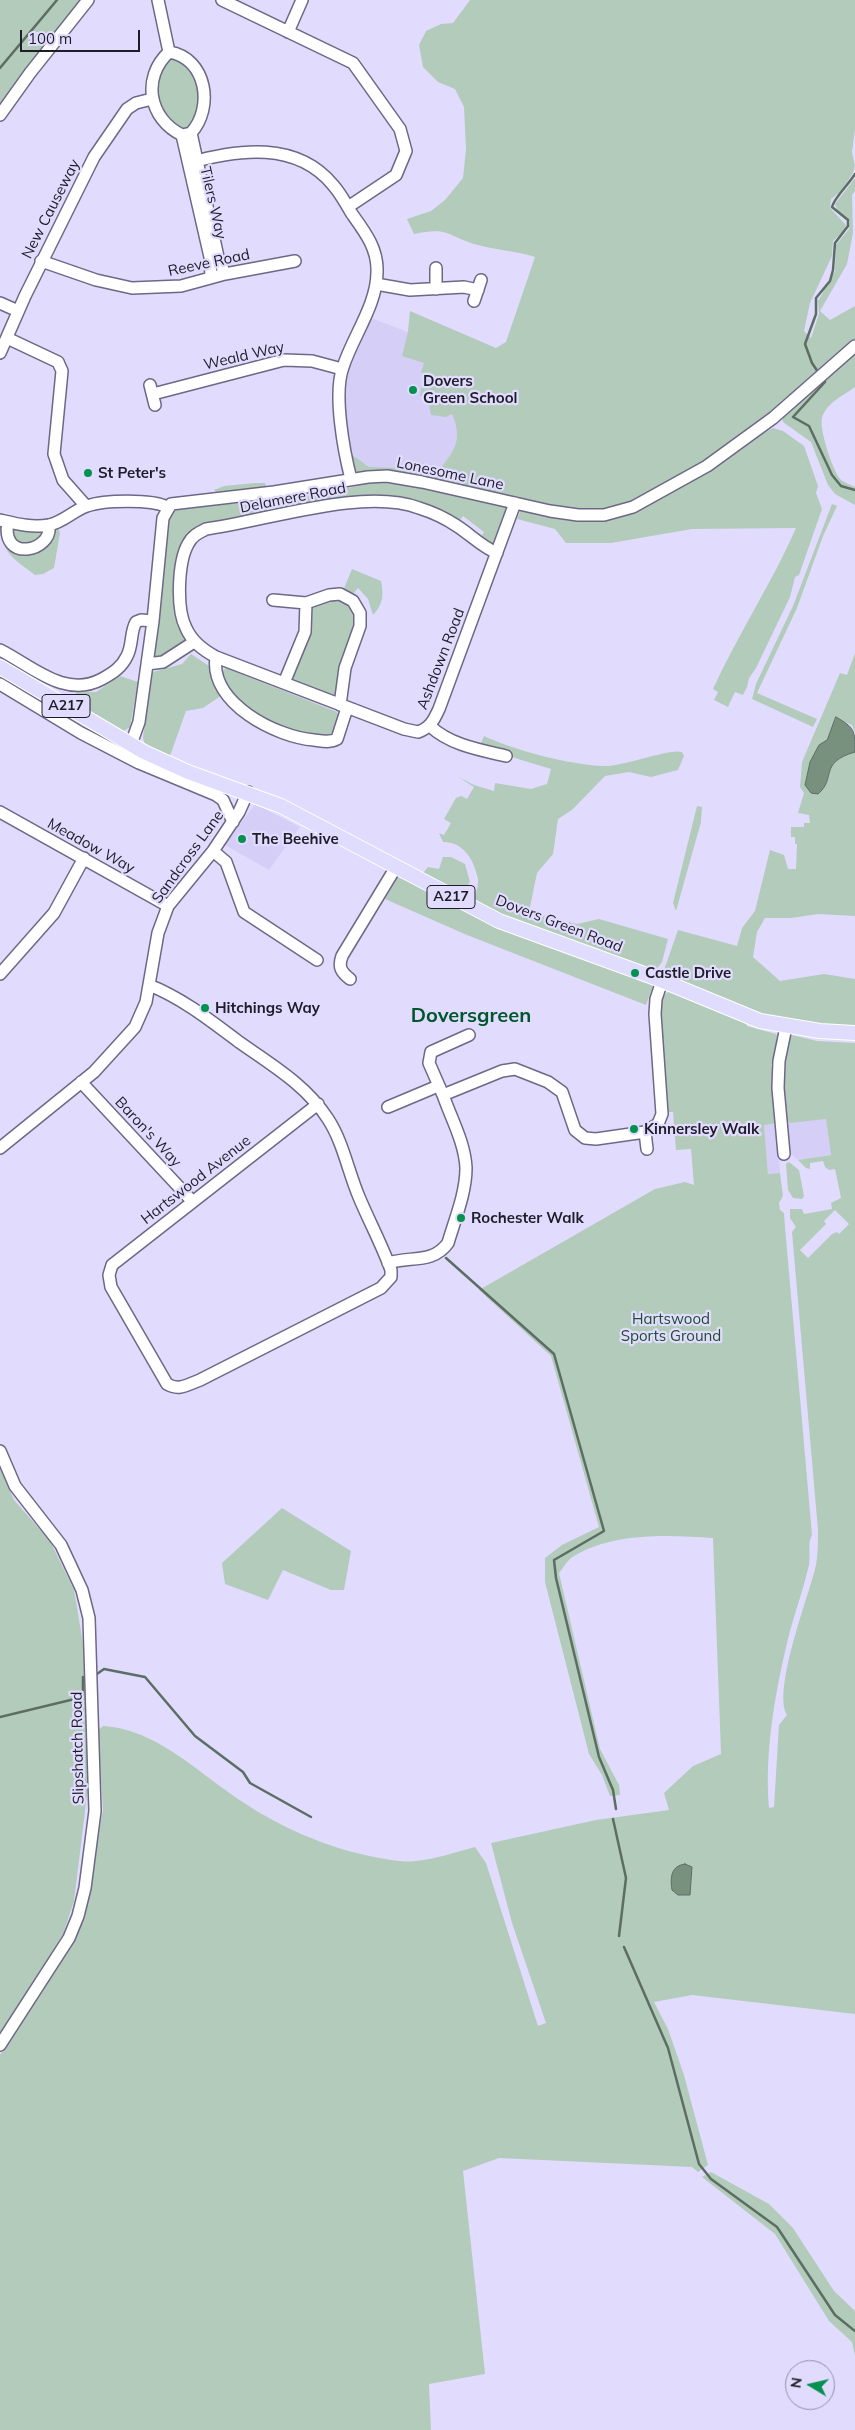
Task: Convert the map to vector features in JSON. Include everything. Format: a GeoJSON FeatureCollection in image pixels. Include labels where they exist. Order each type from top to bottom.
{"type":"FeatureCollection","features":[{"type":"Feature","properties":{"kind":"main road","name":"Dovers Green Road"},"geometry":{"type":"LineString","coordinates":[[0,667],[131,744],[142,757],[248,792],[306,818],[499,921],[662,981],[760,1021],[786,1027],[855,1033]]}},
{"type":"Feature","properties":{"kind":"street"},"geometry":{"type":"LineString","coordinates":[[0,115],[30,73],[88,0]]}},
{"type":"Feature","properties":{"kind":"street"},"geometry":{"type":"LineString","coordinates":[[158,0],[169,52]]}},
{"type":"Feature","properties":{"kind":"street"},"geometry":{"type":"LineString","coordinates":[[222,0],[353,63],[380,98],[404,138],[406,151],[396,175],[348,207]]}},
{"type":"Feature","properties":{"kind":"street"},"geometry":{"type":"LineString","coordinates":[[288,32],[302,0]]}},
{"type":"Feature","properties":{"kind":"street"},"geometry":{"type":"LineString","coordinates":[[169,52],[188,61],[200,77],[203,85],[205,103],[203,114],[187,134],[164,123],[152,99],[151,90],[155,72],[158,64],[169,52]]}},
{"type":"Feature","properties":{"kind":"street","name":"New Causeway"},"geometry":{"type":"LineString","coordinates":[[0,353],[18,311],[94,157],[131,106],[152,99]]}},
{"type":"Feature","properties":{"kind":"street","name":"Tilers Way"},"geometry":{"type":"LineString","coordinates":[[187,134],[218,257],[225,274]]}},
{"type":"Feature","properties":{"kind":"street"},"geometry":{"type":"LineString","coordinates":[[194,162],[254,150],[291,157],[321,174],[333,185],[369,239],[375,254],[376,284],[342,369],[338,396],[351,480]]}},
{"type":"Feature","properties":{"kind":"street","name":"Tilers Way"},"geometry":{"type":"LineString","coordinates":[[194,162],[210,257],[211,277]]}},
{"type":"Feature","properties":{"kind":"street","name":"Reeve Road"},"geometry":{"type":"LineString","coordinates":[[42,261],[96,280],[132,288],[181,286],[211,277],[295,261]]}},
{"type":"Feature","properties":{"kind":"street"},"geometry":{"type":"LineString","coordinates":[[436,268],[436,288]]}},
{"type":"Feature","properties":{"kind":"street"},"geometry":{"type":"LineString","coordinates":[[376,284],[410,290],[464,287],[478,291]]}},
{"type":"Feature","properties":{"kind":"street"},"geometry":{"type":"LineString","coordinates":[[0,303],[18,311]]}},
{"type":"Feature","properties":{"kind":"street"},"geometry":{"type":"LineString","coordinates":[[7,338],[58,362],[62,371],[54,454],[63,480],[86,506]]}},
{"type":"Feature","properties":{"kind":"street","name":"Lonesome Lane"},"geometry":{"type":"LineString","coordinates":[[167,507],[181,501],[274,492],[387,476],[578,515],[604,515],[633,507],[707,466],[751,436],[826,369],[855,346]]}},
{"type":"Feature","properties":{"kind":"street","name":"Weald Way"},"geometry":{"type":"LineString","coordinates":[[152,395],[284,360],[312,361],[342,369]]}},
{"type":"Feature","properties":{"kind":"street","name":"Delamere Road"},"geometry":{"type":"LineString","coordinates":[[194,642],[182,618],[179,594],[187,546],[197,533],[206,529],[337,504],[380,500],[399,502],[435,514],[456,526],[483,547],[497,553]]}},
{"type":"Feature","properties":{"kind":"street"},"geometry":{"type":"LineString","coordinates":[[49,525],[49,534],[46,538],[33,547],[22,550],[16,549],[9,542],[4,521],[24,526],[49,525],[75,514],[86,506],[101,503],[156,502],[167,507],[163,518],[153,621],[139,722],[131,744]]}},
{"type":"Feature","properties":{"kind":"street","name":"Ashdown Road"},"geometry":{"type":"LineString","coordinates":[[194,642],[216,657],[412,732],[418,732],[430,726],[438,708],[515,503]]}},
{"type":"Feature","properties":{"kind":"street"},"geometry":{"type":"LineString","coordinates":[[216,657],[217,673],[232,700],[253,719],[280,733],[308,740],[332,741],[337,739],[344,706],[345,668],[360,626],[360,613],[353,601],[340,594],[329,595],[306,603],[273,600]]}},
{"type":"Feature","properties":{"kind":"street"},"geometry":{"type":"LineString","coordinates":[[284,683],[304,632],[306,603]]}},
{"type":"Feature","properties":{"kind":"street"},"geometry":{"type":"LineString","coordinates":[[0,650],[58,683],[88,685],[105,678],[122,664],[131,645],[136,622],[141,620],[153,621]]}},
{"type":"Feature","properties":{"kind":"street"},"geometry":{"type":"LineString","coordinates":[[147,664],[163,662],[194,642]]}},
{"type":"Feature","properties":{"kind":"street","name":"Dovers Green Road"},"geometry":{"type":"LineString","coordinates":[[0,684],[81,733],[142,757],[216,795],[223,800],[233,822]]}},
{"type":"Feature","properties":{"kind":"street"},"geometry":{"type":"LineString","coordinates":[[430,726],[439,735],[454,742],[506,756]]}},
{"type":"Feature","properties":{"kind":"street","name":"Sandcross Lane"},"geometry":{"type":"LineString","coordinates":[[0,1148],[81,1082],[112,1054],[135,1027],[146,1002],[160,926],[168,906],[213,851],[233,822],[248,792]]}},
{"type":"Feature","properties":{"kind":"street","name":"Meadow Way"},"geometry":{"type":"LineString","coordinates":[[0,812],[168,906]]}},
{"type":"Feature","properties":{"kind":"street"},"geometry":{"type":"LineString","coordinates":[[213,851],[226,862],[244,912],[317,960]]}},
{"type":"Feature","properties":{"kind":"street"},"geometry":{"type":"LineString","coordinates":[[0,974],[54,913],[84,858]]}},
{"type":"Feature","properties":{"kind":"street"},"geometry":{"type":"LineString","coordinates":[[350,979],[342,973],[340,968],[342,956],[396,867]]}},
{"type":"Feature","properties":{"kind":"street"},"geometry":{"type":"LineString","coordinates":[[388,1107],[502,1071],[515,1069],[548,1082],[562,1092],[575,1130],[585,1138],[596,1139],[645,1132],[658,1124],[662,1114],[655,1014],[656,999],[662,981]]}},
{"type":"Feature","properties":{"kind":"street"},"geometry":{"type":"LineString","coordinates":[[149,985],[170,994],[281,1070],[303,1088],[318,1104],[338,1138],[358,1196],[388,1263],[431,1257],[444,1249],[448,1243],[462,1192],[466,1166],[457,1133],[429,1057],[431,1052],[437,1048],[469,1035]]}},
{"type":"Feature","properties":{"kind":"street"},"geometry":{"type":"LineString","coordinates":[[784,1154],[778,1088],[779,1060],[786,1027]]}},
{"type":"Feature","properties":{"kind":"street","name":"Baron's Way"},"geometry":{"type":"LineString","coordinates":[[81,1082],[192,1201]]}},
{"type":"Feature","properties":{"kind":"street","name":"Hartswood Avenue"},"geometry":{"type":"LineString","coordinates":[[318,1104],[116,1261],[109,1270],[111,1287],[166,1384],[178,1389],[382,1288],[390,1277],[388,1263]]}},
{"type":"Feature","properties":{"kind":"street"},"geometry":{"type":"LineString","coordinates":[[645,1132],[647,1149]]}},
{"type":"Feature","properties":{"kind":"street","name":"Slipshatch Road"},"geometry":{"type":"LineString","coordinates":[[0,1451],[15,1486],[61,1545],[82,1590],[87,1609],[91,1653],[95,1811],[85,1888],[78,1916],[69,1938],[0,2045]]}},
{"type":"Feature","properties":{"kind":"shaded area","name":"Dovers Green School"},"geometry":{"type":"Polygon","coordinates":[[[410,311],[458,428],[456,449],[439,470],[417,461],[403,468],[369,467],[351,454],[345,409],[348,373],[371,318],[408,332],[410,311]]]}},
{"type":"Feature","properties":{"kind":"shaded area"},"geometry":{"type":"Polygon","coordinates":[[[836,717],[853,730],[855,752],[836,761],[832,766],[824,788],[818,794],[811,793],[805,785],[810,762],[819,745],[827,740],[836,717]]]}},
{"type":"Feature","properties":{"kind":"shaded area"},"geometry":{"type":"Polygon","coordinates":[[[255,804],[300,827],[269,870],[225,845],[255,804]]]}},
{"type":"Feature","properties":{"kind":"shaded area"},"geometry":{"type":"Polygon","coordinates":[[[826,1118],[831,1155],[798,1160],[788,1151],[787,1121],[790,1123],[826,1118]]]}},
{"type":"Feature","properties":{"kind":"shaded area"},"geometry":{"type":"Polygon","coordinates":[[[777,1123],[780,1173],[768,1174],[764,1124],[777,1123]]]}},
{"type":"Feature","properties":{"kind":"shaded area"},"geometry":{"type":"Polygon","coordinates":[[[685,1864],[692,1867],[690,1895],[678,1895],[672,1890],[672,1873],[677,1867],[685,1864]]]}},
{"type":"Feature","properties":{"kind":"green space"},"geometry":{"type":"Polygon","coordinates":[[[0,0],[83,0],[0,104],[0,0]]]}},
{"type":"Feature","properties":{"kind":"green space"},"geometry":{"type":"Polygon","coordinates":[[[470,0],[855,0],[855,129],[852,152],[855,166],[853,173],[840,192],[831,199],[830,208],[846,225],[843,232],[833,241],[832,256],[810,303],[804,331],[811,338],[819,314],[818,301],[835,271],[836,245],[849,229],[850,221],[837,210],[835,204],[855,178],[855,191],[852,195],[853,233],[847,264],[820,311],[830,320],[855,306],[855,387],[827,408],[822,418],[822,423],[827,450],[834,468],[841,480],[855,487],[855,505],[835,494],[828,485],[811,442],[783,422],[782,415],[827,376],[821,367],[748,431],[693,471],[635,501],[602,511],[578,511],[359,474],[354,469],[351,454],[369,467],[403,468],[417,461],[439,470],[456,444],[457,431],[452,414],[446,417],[431,415],[427,396],[420,396],[424,374],[421,373],[424,363],[402,356],[408,332],[410,311],[496,348],[506,342],[535,257],[478,245],[442,232],[414,234],[407,219],[431,211],[445,200],[463,178],[466,149],[464,107],[455,89],[438,82],[423,67],[419,45],[426,31],[441,24],[453,23],[470,0]]]}},
{"type":"Feature","properties":{"kind":"green space"},"geometry":{"type":"Polygon","coordinates":[[[171,57],[175,57],[185,66],[197,82],[199,90],[198,107],[189,130],[179,128],[171,123],[165,116],[158,98],[158,78],[164,64],[171,57]]]}},
{"type":"Feature","properties":{"kind":"green space"},"geometry":{"type":"Polygon","coordinates":[[[773,428],[783,431],[804,446],[818,486],[816,493],[822,509],[799,575],[795,577],[790,597],[756,668],[749,678],[743,695],[735,692],[728,707],[714,700],[718,692],[713,689],[796,528],[692,529],[611,543],[566,543],[555,529],[517,519],[521,510],[604,519],[773,428]]]}},
{"type":"Feature","properties":{"kind":"green space"},"geometry":{"type":"Polygon","coordinates":[[[379,480],[411,483],[506,506],[507,513],[495,543],[490,545],[480,538],[484,532],[463,516],[459,522],[405,499],[386,496],[229,519],[195,529],[175,598],[176,609],[185,641],[161,658],[153,656],[164,568],[167,521],[173,508],[283,499],[332,491],[379,480]]]}},
{"type":"Feature","properties":{"kind":"green space"},"geometry":{"type":"Polygon","coordinates":[[[265,483],[267,488],[218,494],[214,490],[224,486],[265,483]]]}},
{"type":"Feature","properties":{"kind":"green space"},"geometry":{"type":"Polygon","coordinates":[[[832,504],[837,506],[823,536],[797,608],[757,693],[817,719],[813,727],[752,699],[756,684],[793,606],[832,504]]]}},
{"type":"Feature","properties":{"kind":"green space"},"geometry":{"type":"Polygon","coordinates":[[[0,523],[58,526],[60,533],[54,568],[43,574],[35,575],[15,559],[3,541],[0,523]]]}},
{"type":"Feature","properties":{"kind":"green space"},"geometry":{"type":"Polygon","coordinates":[[[352,569],[381,581],[382,599],[373,615],[368,599],[358,588],[354,593],[343,591],[352,569]]]}},
{"type":"Feature","properties":{"kind":"green space"},"geometry":{"type":"Polygon","coordinates":[[[335,598],[349,603],[357,618],[339,690],[334,695],[329,696],[291,682],[291,678],[310,607],[335,598]]]}},
{"type":"Feature","properties":{"kind":"green space"},"geometry":{"type":"Polygon","coordinates":[[[855,653],[855,732],[852,725],[836,718],[827,740],[819,745],[810,762],[805,785],[823,789],[833,765],[841,758],[855,752],[855,916],[818,914],[791,918],[765,918],[757,932],[753,957],[780,981],[824,974],[855,979],[855,1028],[840,1028],[759,1016],[670,978],[664,970],[678,930],[737,946],[742,928],[755,911],[770,850],[784,855],[788,869],[796,869],[797,844],[795,844],[795,837],[791,837],[791,827],[804,827],[804,823],[810,823],[809,815],[798,813],[804,793],[800,787],[802,762],[840,673],[847,675],[855,653]]]}},
{"type":"Feature","properties":{"kind":"green space"},"geometry":{"type":"Polygon","coordinates":[[[191,654],[209,666],[222,695],[203,708],[186,711],[170,756],[145,745],[143,738],[150,677],[153,672],[182,664],[191,654]]]}},
{"type":"Feature","properties":{"kind":"green space"},"geometry":{"type":"Polygon","coordinates":[[[226,668],[337,712],[339,719],[333,735],[326,737],[305,735],[261,721],[227,689],[222,671],[226,668]]]}},
{"type":"Feature","properties":{"kind":"green space"},"geometry":{"type":"Polygon","coordinates":[[[120,676],[138,682],[130,727],[122,732],[70,701],[77,692],[96,692],[120,676]]]}},
{"type":"Feature","properties":{"kind":"green space"},"geometry":{"type":"Polygon","coordinates":[[[484,736],[542,756],[590,765],[611,766],[676,751],[682,752],[684,756],[678,770],[651,777],[629,772],[605,776],[572,810],[558,819],[553,854],[537,873],[529,912],[577,924],[599,919],[668,939],[662,962],[656,970],[652,971],[477,906],[478,879],[471,859],[457,845],[443,842],[439,833],[444,835],[451,823],[444,819],[456,798],[461,796],[467,799],[474,787],[457,776],[474,785],[494,791],[495,783],[531,789],[547,784],[551,769],[515,758],[498,748],[481,743],[484,736]]]}},
{"type":"Feature","properties":{"kind":"green space"},"geometry":{"type":"Polygon","coordinates":[[[697,806],[702,807],[701,822],[676,911],[673,903],[697,806]]]}},
{"type":"Feature","properties":{"kind":"green space"},"geometry":{"type":"Polygon","coordinates":[[[443,857],[451,857],[465,864],[470,882],[463,892],[454,895],[423,873],[428,867],[439,869],[443,857]]]}},
{"type":"Feature","properties":{"kind":"green space"},"geometry":{"type":"Polygon","coordinates":[[[398,877],[552,948],[654,983],[646,1005],[467,935],[385,899],[398,877]]]}},
{"type":"Feature","properties":{"kind":"green space","name":"Hartswood Sports Ground"},"geometry":{"type":"Polygon","coordinates":[[[674,991],[745,1022],[747,1026],[776,1034],[777,1036],[774,1059],[771,1065],[774,1070],[777,1123],[764,1125],[768,1174],[780,1173],[783,1196],[779,1203],[780,1210],[784,1213],[812,1535],[809,1565],[790,1631],[772,1719],[768,1764],[769,1808],[774,1807],[779,1725],[787,1715],[784,1703],[784,1685],[793,1642],[816,1565],[818,1548],[792,1232],[796,1227],[790,1218],[790,1209],[802,1209],[804,1214],[832,1209],[831,1203],[841,1198],[835,1169],[829,1170],[825,1167],[823,1161],[810,1163],[810,1169],[806,1168],[798,1160],[831,1155],[826,1119],[790,1123],[787,1121],[782,1074],[789,1038],[792,1035],[817,1041],[855,1043],[855,2014],[692,1995],[654,2002],[668,2029],[684,2075],[708,2165],[698,2172],[692,2167],[499,2158],[463,2171],[485,2374],[429,2384],[431,2430],[0,2430],[0,2055],[56,1970],[81,1925],[103,1810],[98,1730],[103,1726],[119,1728],[134,1732],[164,1746],[253,1809],[291,1830],[331,1846],[374,1857],[406,1862],[431,1859],[475,1847],[486,1863],[538,2026],[546,2023],[512,1923],[491,1843],[596,1820],[669,1810],[664,1793],[693,1766],[721,1754],[713,1538],[678,1536],[642,1537],[624,1539],[590,1548],[572,1557],[559,1573],[600,1749],[619,1785],[620,1795],[610,1796],[602,1775],[589,1754],[545,1582],[545,1558],[562,1545],[599,1527],[551,1356],[479,1290],[655,1189],[685,1182],[694,1185],[691,1149],[676,1150],[673,1112],[667,1112],[659,1013],[662,997],[668,992],[674,991]],[[835,1210],[824,1221],[826,1224],[800,1250],[808,1258],[832,1234],[837,1232],[839,1234],[849,1224],[835,1210]]]}},
{"type":"Feature","properties":{"kind":"green space"},"geometry":{"type":"Polygon","coordinates":[[[789,1162],[799,1170],[804,1196],[802,1199],[793,1198],[788,1190],[786,1164],[789,1162]]]}},
{"type":"Feature","properties":{"kind":"green space"},"geometry":{"type":"Polygon","coordinates":[[[0,1468],[14,1500],[50,1541],[74,1590],[84,1649],[88,1787],[74,1901],[63,1934],[0,2034],[0,1468]]]}},
{"type":"Feature","properties":{"kind":"green space"},"geometry":{"type":"Polygon","coordinates":[[[282,1508],[351,1551],[344,1590],[331,1590],[283,1570],[268,1600],[225,1584],[222,1563],[282,1508]]]}},
{"type":"Feature","properties":{"kind":"green space"},"geometry":{"type":"Polygon","coordinates":[[[711,2172],[769,2204],[793,2228],[834,2291],[855,2311],[855,2356],[852,2342],[829,2321],[775,2234],[702,2177],[711,2172]]]}},
{"type":"Feature","properties":{"kind":"waterway"},"geometry":{"type":"LineString","coordinates":[[0,68],[57,0]]}},
{"type":"Feature","properties":{"kind":"waterway"},"geometry":{"type":"LineString","coordinates":[[818,372],[812,363],[805,344],[816,314],[816,298],[830,281],[833,270],[835,243],[848,226],[848,220],[832,207],[855,174]]}},
{"type":"Feature","properties":{"kind":"waterway"},"geometry":{"type":"LineString","coordinates":[[823,379],[825,382],[793,417],[809,426],[832,475],[841,486],[855,490]]}},
{"type":"Feature","properties":{"kind":"waterway"},"geometry":{"type":"LineString","coordinates":[[446,1258],[554,1354],[604,1531],[554,1560],[556,1578],[599,1757],[613,1790],[616,1809]]}},
{"type":"Feature","properties":{"kind":"waterway"},"geometry":{"type":"LineString","coordinates":[[97,1674],[104,1669],[145,1677],[195,1736],[243,1772],[250,1783],[311,1817]]}},
{"type":"Feature","properties":{"kind":"waterway"},"geometry":{"type":"LineString","coordinates":[[0,1717],[83,1697],[83,1677]]}},
{"type":"Feature","properties":{"kind":"waterway"},"geometry":{"type":"LineString","coordinates":[[613,1819],[626,1878],[619,1936]]}},
{"type":"Feature","properties":{"kind":"waterway"},"geometry":{"type":"LineString","coordinates":[[624,1947],[668,2048],[699,2164],[711,2179],[777,2227],[835,2315],[855,2331]]}},
{"type":"Feature","properties":{"kind":"place","name":"Dovers Green School"},"geometry":{"type":"Point","coordinates":[413,390]}},
{"type":"Feature","properties":{"kind":"place","name":"St Peter's"},"geometry":{"type":"Point","coordinates":[88,473]}},
{"type":"Feature","properties":{"kind":"place","name":"The Beehive"},"geometry":{"type":"Point","coordinates":[242,839]}},
{"type":"Feature","properties":{"kind":"place","name":"Castle Drive"},"geometry":{"type":"Point","coordinates":[635,973]}},
{"type":"Feature","properties":{"kind":"place","name":"Hitchings Way"},"geometry":{"type":"Point","coordinates":[205,1008]}},
{"type":"Feature","properties":{"kind":"place","name":"Kinnersley Walk"},"geometry":{"type":"Point","coordinates":[634,1129]}},
{"type":"Feature","properties":{"kind":"place","name":"Rochester Walk"},"geometry":{"type":"Point","coordinates":[461,1218]}},
{"type":"Feature","properties":{"kind":"district","name":"Doversgreen"},"geometry":{"type":"Point","coordinates":[471,1016]}}]}
